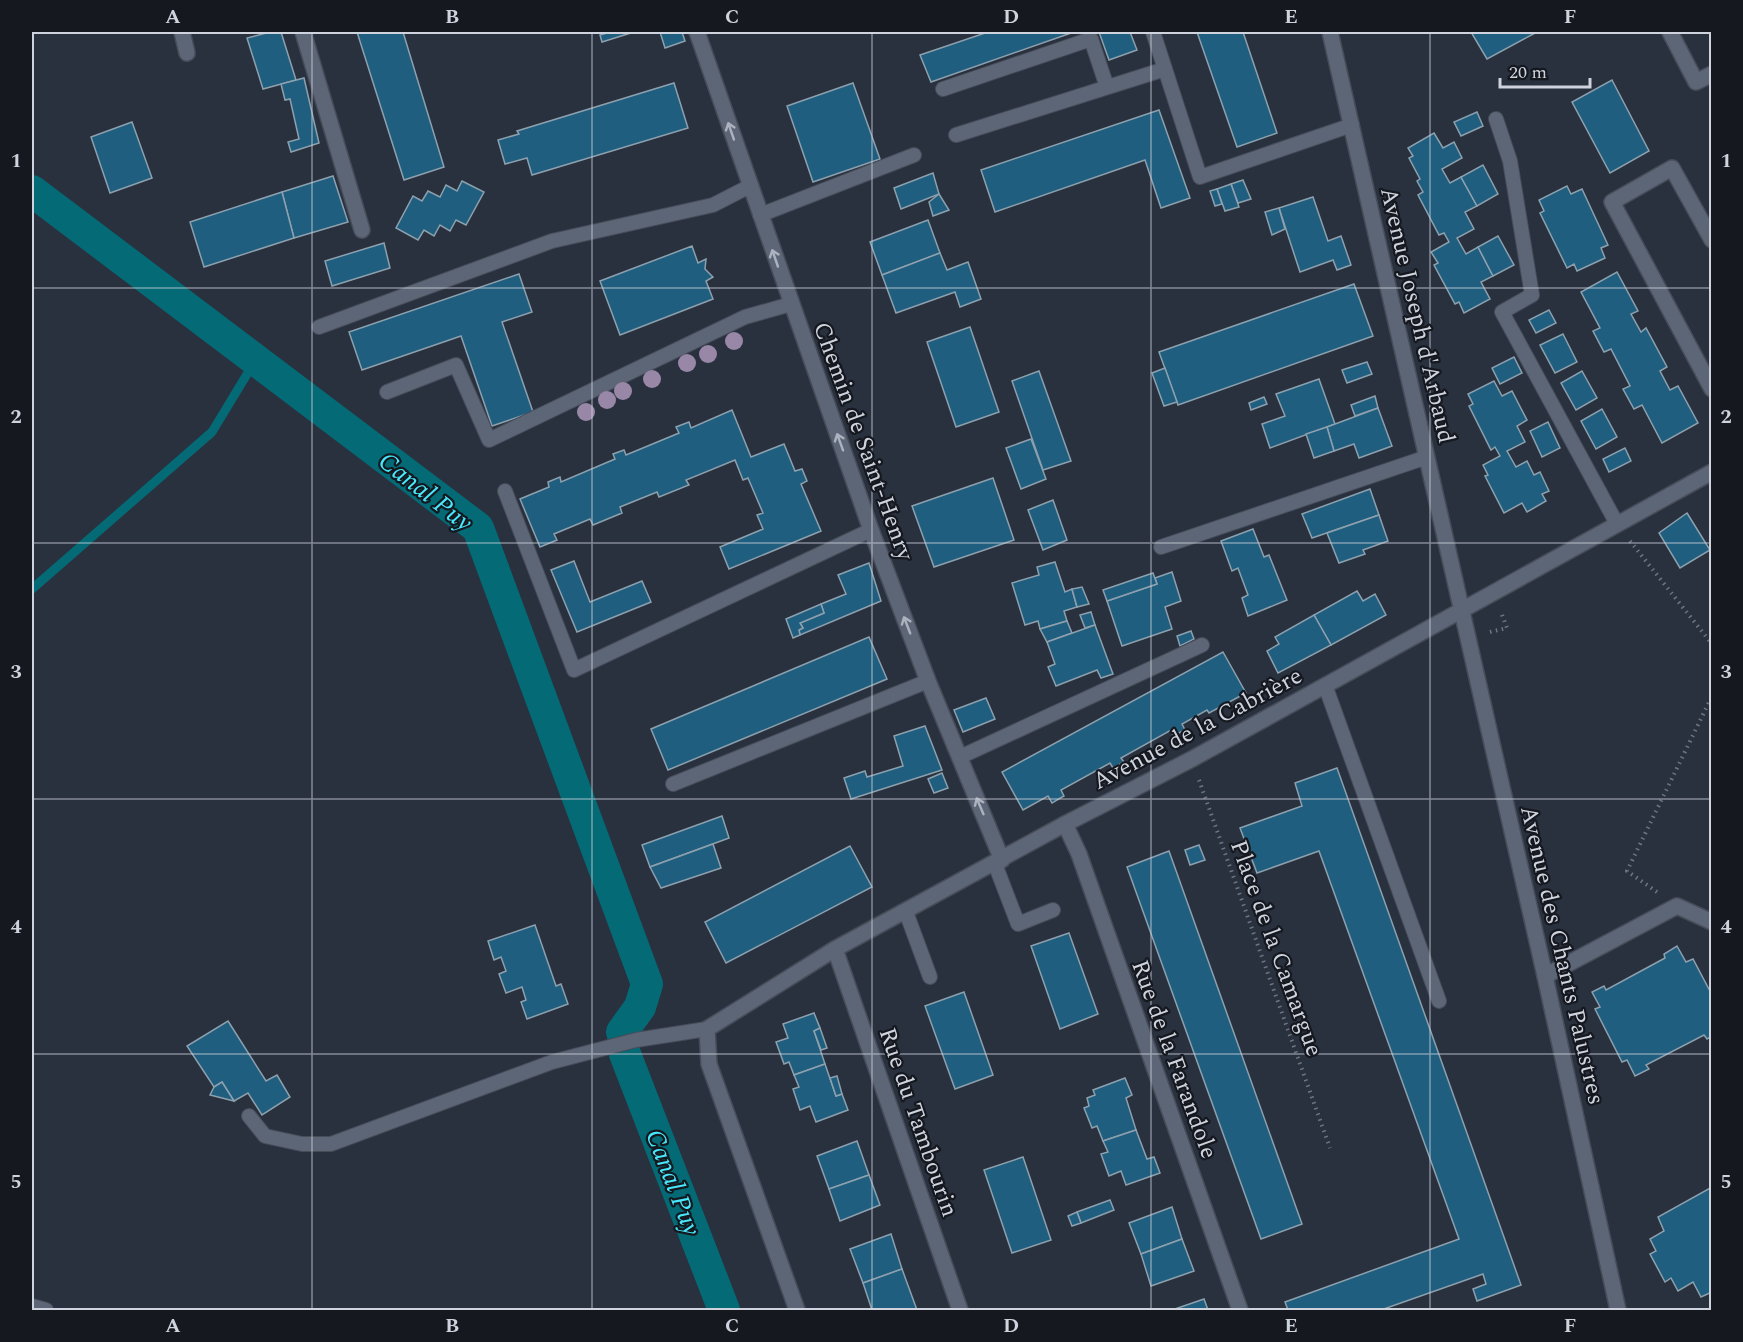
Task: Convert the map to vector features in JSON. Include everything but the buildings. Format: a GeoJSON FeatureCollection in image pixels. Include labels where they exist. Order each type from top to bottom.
{"type":"FeatureCollection","features":[{"type":"Feature","properties":{"kind":"street"},"geometry":{"type":"LineString","coordinates":[[182,32],[187,53]]}},
{"type":"Feature","properties":{"kind":"street"},"geometry":{"type":"LineString","coordinates":[[303,32],[362,230]]}},
{"type":"Feature","properties":{"kind":"street","name":"Chemin de Saint-Henry"},"geometry":{"type":"LineString","coordinates":[[697,32],[871,530],[999,862]]}},
{"type":"Feature","properties":{"kind":"street","name":"Avenue Joseph d'Arbaud"},"geometry":{"type":"LineString","coordinates":[[1330,32],[1462,609]]}},
{"type":"Feature","properties":{"kind":"street"},"geometry":{"type":"LineString","coordinates":[[1670,32],[1696,82],[1712,74]]}},
{"type":"Feature","properties":{"kind":"street"},"geometry":{"type":"LineString","coordinates":[[1712,240],[1672,168],[1612,202],[1712,389]]}},
{"type":"Feature","properties":{"kind":"street","name":"Avenue de la Cabrière"},"geometry":{"type":"LineString","coordinates":[[707,1029],[835,949],[999,862],[1065,824],[1192,759],[1712,472]]}},
{"type":"Feature","properties":{"kind":"street","name":"Avenue des Chants Palustres"},"geometry":{"type":"LineString","coordinates":[[1462,609],[1618,1311]]}},
{"type":"Feature","properties":{"kind":"street","name":"Rue de la Farandole"},"geometry":{"type":"LineString","coordinates":[[1065,824],[1078,854],[1240,1311]]}},
{"type":"Feature","properties":{"kind":"street"},"geometry":{"type":"LineString","coordinates":[[1545,976],[1677,906],[1712,922]]}},
{"type":"Feature","properties":{"kind":"street","name":"Rue du Tambourin"},"geometry":{"type":"LineString","coordinates":[[835,949],[960,1311]]}},
{"type":"Feature","properties":{"kind":"street"},"geometry":{"type":"LineString","coordinates":[[707,1029],[709,1064],[797,1311]]}},
{"type":"Feature","properties":{"kind":"lane"},"geometry":{"type":"LineString","coordinates":[[1153,32],[1200,177],[1352,125]]}},
{"type":"Feature","properties":{"kind":"lane"},"geometry":{"type":"LineString","coordinates":[[943,88],[1091,39],[1107,87]]}},
{"type":"Feature","properties":{"kind":"lane"},"geometry":{"type":"LineString","coordinates":[[956,135],[1165,69]]}},
{"type":"Feature","properties":{"kind":"lane"},"geometry":{"type":"LineString","coordinates":[[1496,119],[1510,161],[1532,295],[1502,312],[1617,524]]}},
{"type":"Feature","properties":{"kind":"lane"},"geometry":{"type":"LineString","coordinates":[[760,215],[914,155]]}},
{"type":"Feature","properties":{"kind":"lane"},"geometry":{"type":"LineString","coordinates":[[319,327],[552,241],[713,205],[750,186]]}},
{"type":"Feature","properties":{"kind":"lane"},"geometry":{"type":"LineString","coordinates":[[387,392],[456,365],[489,441],[745,318],[791,304]]}},
{"type":"Feature","properties":{"kind":"lane"},"geometry":{"type":"LineString","coordinates":[[1161,547],[1427,457]]}},
{"type":"Feature","properties":{"kind":"lane"},"geometry":{"type":"LineString","coordinates":[[505,491],[574,670],[871,530]]}},
{"type":"Feature","properties":{"kind":"lane"},"geometry":{"type":"LineString","coordinates":[[960,757],[1202,645]]}},
{"type":"Feature","properties":{"kind":"lane"},"geometry":{"type":"LineString","coordinates":[[673,784],[928,681]]}},
{"type":"Feature","properties":{"kind":"lane"},"geometry":{"type":"LineString","coordinates":[[1325,685],[1439,1002]]}},
{"type":"Feature","properties":{"kind":"lane"},"geometry":{"type":"LineString","coordinates":[[999,862],[1018,924],[1053,910]]}},
{"type":"Feature","properties":{"kind":"lane"},"geometry":{"type":"LineString","coordinates":[[906,912],[930,977]]}},
{"type":"Feature","properties":{"kind":"lane"},"geometry":{"type":"LineString","coordinates":[[249,1116],[265,1136],[302,1144],[331,1144],[552,1062],[636,1040],[707,1029]]}},
{"type":"Feature","properties":{"kind":"lane"},"geometry":{"type":"LineString","coordinates":[[32,1306],[46,1311]]}},
{"type":"Feature","properties":{"kind":"path"},"geometry":{"type":"LineString","coordinates":[[1617,524],[1712,644]]}},
{"type":"Feature","properties":{"kind":"path"},"geometry":{"type":"LineString","coordinates":[[1677,906],[1627,871],[1712,696]]}},
{"type":"Feature","properties":{"kind":"path","name":"Place de la Camargue"},"geometry":{"type":"LineString","coordinates":[[1192,759],[1330,1148]]}},
{"type":"Feature","properties":{"kind":"waterway","name":"Canal Puy"},"geometry":{"type":"LineString","coordinates":[[32,191],[478,528],[647,984],[640,1007],[622,1032]]}},
{"type":"Feature","properties":{"kind":"waterway"},"geometry":{"type":"LineString","coordinates":[[32,589],[212,432],[255,361]]}},
{"type":"Feature","properties":{"kind":"waterway","name":"Canal Puy"},"geometry":{"type":"LineString","coordinates":[[625,1054],[724,1310]]}}]}
